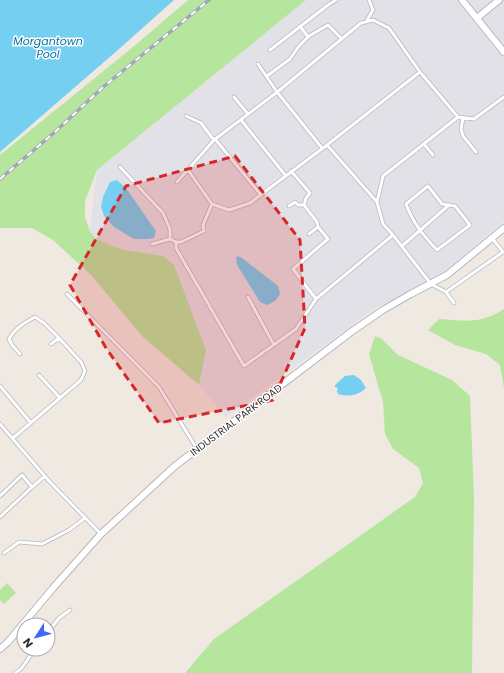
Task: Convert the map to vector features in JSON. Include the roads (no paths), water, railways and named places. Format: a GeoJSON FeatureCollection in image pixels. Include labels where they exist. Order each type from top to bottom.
{"type":"FeatureCollection","features":[{"type":"Feature","properties":{"kind":"street"},"geometry":{"type":"LineString","coordinates":[[462,0],[504,52]]}},
{"type":"Feature","properties":{"kind":"street"},"geometry":{"type":"LineString","coordinates":[[477,18],[499,0]]}},
{"type":"Feature","properties":{"kind":"street","name":"INDUSTRIAL PARK ROAD"},"geometry":{"type":"LineString","coordinates":[[0,649],[8,642],[101,534],[175,466],[351,332],[383,310],[446,275],[504,228]]}},
{"type":"Feature","properties":{"kind":"lane"},"geometry":{"type":"LineString","coordinates":[[270,50],[336,0]]}},
{"type":"Feature","properties":{"kind":"lane"},"geometry":{"type":"LineString","coordinates":[[366,22],[372,10],[369,0]]}},
{"type":"Feature","properties":{"kind":"lane"},"geometry":{"type":"LineString","coordinates":[[177,182],[215,140],[278,92],[361,23],[373,20],[389,28],[420,72],[458,117],[474,119],[504,97]]}},
{"type":"Feature","properties":{"kind":"lane"},"geometry":{"type":"LineString","coordinates":[[267,76],[290,59],[299,46],[308,37],[328,25],[342,39]]}},
{"type":"Feature","properties":{"kind":"lane"},"geometry":{"type":"LineString","coordinates":[[300,26],[308,37]]}},
{"type":"Feature","properties":{"kind":"lane"},"geometry":{"type":"LineString","coordinates":[[258,64],[322,148]]}},
{"type":"Feature","properties":{"kind":"lane"},"geometry":{"type":"LineString","coordinates":[[188,170],[212,204],[229,210],[250,203],[420,72]]}},
{"type":"Feature","properties":{"kind":"lane"},"geometry":{"type":"LineString","coordinates":[[234,97],[248,114]]}},
{"type":"Feature","properties":{"kind":"lane"},"geometry":{"type":"LineString","coordinates":[[186,116],[201,123],[261,195]]}},
{"type":"Feature","properties":{"kind":"lane"},"geometry":{"type":"LineString","coordinates":[[377,202],[383,176],[458,117]]}},
{"type":"Feature","properties":{"kind":"lane"},"geometry":{"type":"LineString","coordinates":[[463,118],[461,129],[463,136],[476,152]]}},
{"type":"Feature","properties":{"kind":"lane"},"geometry":{"type":"LineString","coordinates":[[241,120],[286,176]]}},
{"type":"Feature","properties":{"kind":"lane"},"geometry":{"type":"LineString","coordinates":[[424,144],[433,155]]}},
{"type":"Feature","properties":{"kind":"lane"},"geometry":{"type":"LineString","coordinates":[[327,145],[377,202],[383,224],[431,284],[446,292],[454,303]]}},
{"type":"Feature","properties":{"kind":"lane"},"geometry":{"type":"LineString","coordinates":[[120,166],[163,213],[170,229],[170,239]]}},
{"type":"Feature","properties":{"kind":"lane"},"geometry":{"type":"LineString","coordinates":[[291,172],[310,193],[306,198],[304,205]]}},
{"type":"Feature","properties":{"kind":"lane"},"geometry":{"type":"LineString","coordinates":[[428,186],[442,204],[454,206],[470,225],[437,250],[420,230],[406,204],[428,186]]}},
{"type":"Feature","properties":{"kind":"lane"},"geometry":{"type":"LineString","coordinates":[[289,206],[295,202],[298,205],[304,205]]}},
{"type":"Feature","properties":{"kind":"lane"},"geometry":{"type":"LineString","coordinates":[[152,244],[170,239],[176,242],[181,242],[204,231],[203,225],[212,204]]}},
{"type":"Feature","properties":{"kind":"lane"},"geometry":{"type":"LineString","coordinates":[[304,205],[328,240],[293,269],[316,299]]}},
{"type":"Feature","properties":{"kind":"lane"},"geometry":{"type":"LineString","coordinates":[[402,246],[449,205]]}},
{"type":"Feature","properties":{"kind":"lane"},"geometry":{"type":"LineString","coordinates":[[309,234],[318,227]]}},
{"type":"Feature","properties":{"kind":"lane"},"geometry":{"type":"LineString","coordinates":[[176,242],[176,248],[244,366],[296,328],[316,299],[393,235]]}},
{"type":"Feature","properties":{"kind":"lane"},"geometry":{"type":"LineString","coordinates":[[446,292],[503,252],[492,238]]}},
{"type":"Feature","properties":{"kind":"lane"},"geometry":{"type":"LineString","coordinates":[[67,294],[159,387],[197,448]]}},
{"type":"Feature","properties":{"kind":"lane"},"geometry":{"type":"LineString","coordinates":[[248,297],[274,345]]}},
{"type":"Feature","properties":{"kind":"lane"},"geometry":{"type":"LineString","coordinates":[[13,438],[81,380],[85,372],[81,362],[44,323],[35,317],[27,321],[12,334],[9,339],[20,354]]}},
{"type":"Feature","properties":{"kind":"lane"},"geometry":{"type":"LineString","coordinates":[[51,344],[59,338]]}},
{"type":"Feature","properties":{"kind":"lane"},"geometry":{"type":"LineString","coordinates":[[39,375],[60,398]]}},
{"type":"Feature","properties":{"kind":"lane"},"geometry":{"type":"LineString","coordinates":[[0,386],[31,423]]}},
{"type":"Feature","properties":{"kind":"lane"},"geometry":{"type":"LineString","coordinates":[[1,427],[13,438],[45,476],[101,534]]}},
{"type":"Feature","properties":{"kind":"lane"},"geometry":{"type":"LineString","coordinates":[[0,496],[22,475],[32,487]]}},
{"type":"Feature","properties":{"kind":"lane"},"geometry":{"type":"LineString","coordinates":[[1,515],[45,476]]}},
{"type":"Feature","properties":{"kind":"lane"},"geometry":{"type":"LineString","coordinates":[[4,553],[18,542],[42,544],[69,530],[85,518]]}},
{"type":"Feature","properties":{"kind":"lane"},"geometry":{"type":"LineString","coordinates":[[56,622],[70,610]]}},
{"type":"Feature","properties":{"kind":"lane"},"geometry":{"type":"LineString","coordinates":[[15,673],[21,669],[29,657]]}},
{"type":"Feature","properties":{"kind":"water","name":"Morgantown Pool"},"geometry":{"type":"Polygon","coordinates":[[[0,0],[174,0],[0,152],[0,0]]]}},
{"type":"Feature","properties":{"kind":"water"},"geometry":{"type":"Polygon","coordinates":[[[117,180],[126,188],[156,231],[154,238],[134,239],[114,227],[104,216],[101,207],[103,197],[110,182],[117,180]]]}},
{"type":"Feature","properties":{"kind":"water"},"geometry":{"type":"Polygon","coordinates":[[[238,256],[278,286],[280,294],[275,301],[267,305],[260,302],[237,265],[236,258],[238,256]]]}},
{"type":"Feature","properties":{"kind":"water"},"geometry":{"type":"Polygon","coordinates":[[[354,375],[361,380],[366,388],[353,395],[338,394],[338,388],[335,387],[335,385],[345,376],[354,375]]]}},
{"type":"Feature","properties":{"kind":"railway"},"geometry":{"type":"LineString","coordinates":[[0,179],[56,131],[102,88],[209,0]]}}]}
